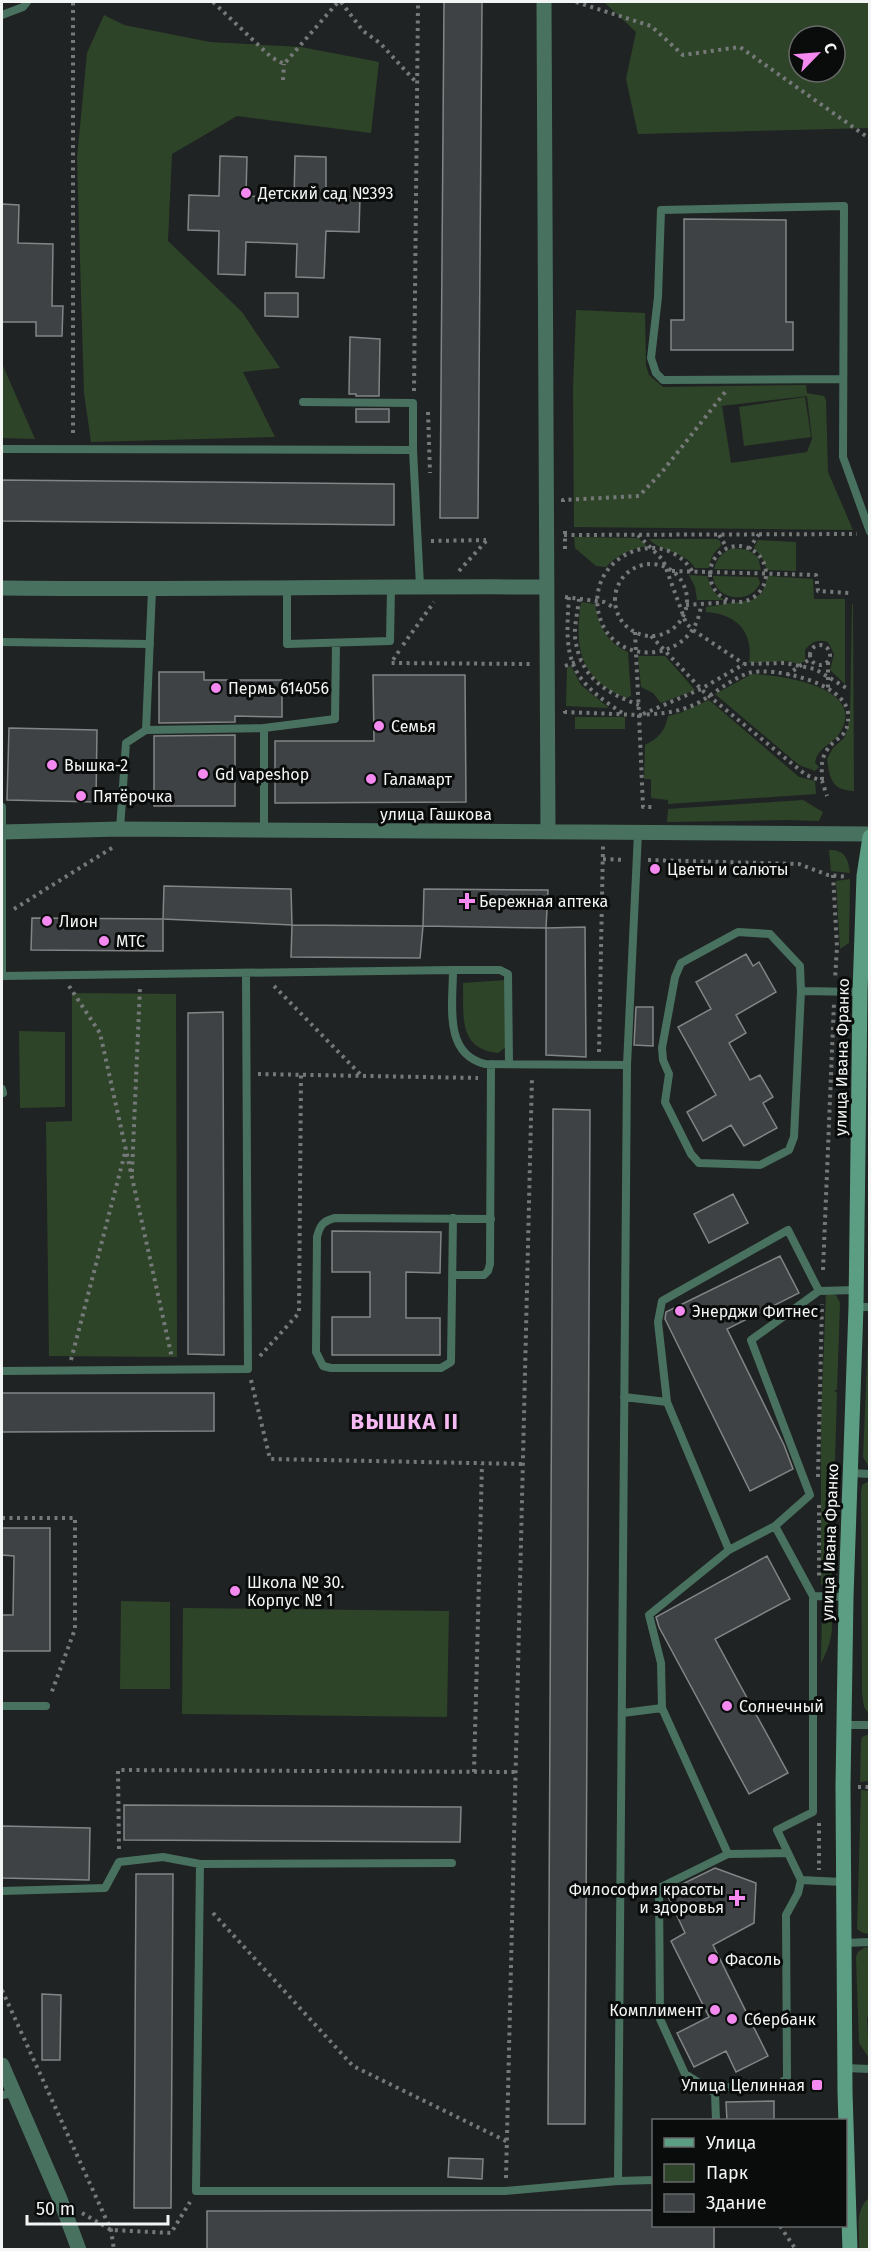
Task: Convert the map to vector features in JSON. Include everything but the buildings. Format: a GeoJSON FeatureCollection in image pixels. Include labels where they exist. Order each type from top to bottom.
{"type":"FeatureCollection","features":[{"type":"Feature","properties":{"kind":"street"},"geometry":{"type":"LineString","coordinates":[[544,2],[548,832]]}},
{"type":"Feature","properties":{"kind":"street"},"geometry":{"type":"LineString","coordinates":[[2,588],[152,590],[287,587],[547,587]]}},
{"type":"Feature","properties":{"kind":"street","name":"улица Гашкова"},"geometry":{"type":"LineString","coordinates":[[2,832],[120,829],[870,835]]}},
{"type":"Feature","properties":{"kind":"street","name":"улица Ивана Франко"},"geometry":{"type":"LineString","coordinates":[[846,2119],[843,1882],[846,1597],[850,1473],[863,1307],[856,1290],[864,1143],[860,992],[864,876],[870,835]]}},
{"type":"Feature","properties":{"kind":"street"},"geometry":{"type":"LineString","coordinates":[[2,2065],[8,2094],[60,2199],[79,2250]]}},
{"type":"Feature","properties":{"kind":"street","name":"улица Ивана Франко"},"geometry":{"type":"LineString","coordinates":[[847,2181],[850,2250]]}},
{"type":"Feature","properties":{"kind":"lane"},"geometry":{"type":"LineString","coordinates":[[2,15],[23,7],[27,2]]}},
{"type":"Feature","properties":{"kind":"lane"},"geometry":{"type":"LineString","coordinates":[[842,379],[663,380],[656,373],[651,358],[658,297],[661,210],[844,206],[843,457],[869,526]]}},
{"type":"Feature","properties":{"kind":"lane"},"geometry":{"type":"LineString","coordinates":[[303,402],[413,403],[420,586]]}},
{"type":"Feature","properties":{"kind":"lane"},"geometry":{"type":"LineString","coordinates":[[2,449],[413,450]]}},
{"type":"Feature","properties":{"kind":"lane"},"geometry":{"type":"LineString","coordinates":[[287,587],[287,644],[390,641],[391,588]]}},
{"type":"Feature","properties":{"kind":"lane"},"geometry":{"type":"LineString","coordinates":[[146,730],[152,590]]}},
{"type":"Feature","properties":{"kind":"lane"},"geometry":{"type":"LineString","coordinates":[[2,642],[150,644]]}},
{"type":"Feature","properties":{"kind":"lane"},"geometry":{"type":"LineString","coordinates":[[120,829],[126,743],[146,730],[264,728],[335,719],[336,644]]}},
{"type":"Feature","properties":{"kind":"lane"},"geometry":{"type":"LineString","coordinates":[[264,728],[264,831]]}},
{"type":"Feature","properties":{"kind":"lane"},"geometry":{"type":"LineString","coordinates":[[2,807],[2,977],[500,970],[508,974],[509,1064]]}},
{"type":"Feature","properties":{"kind":"lane"},"geometry":{"type":"LineString","coordinates":[[618,2181],[627,1065],[638,833]]}},
{"type":"Feature","properties":{"kind":"lane"},"geometry":{"type":"LineString","coordinates":[[738,932],[770,934],[800,966],[801,991],[793,1144],[784,1154],[760,1165],[699,1162],[691,1154],[664,1102],[669,1074],[663,1060],[662,1048],[677,969],[688,958],[738,932]]}},
{"type":"Feature","properties":{"kind":"lane"},"geometry":{"type":"LineString","coordinates":[[453,970],[454,1036],[461,1048],[477,1062],[627,1065]]}},
{"type":"Feature","properties":{"kind":"lane"},"geometry":{"type":"LineString","coordinates":[[2,1371],[248,1369],[246,973]]}},
{"type":"Feature","properties":{"kind":"lane"},"geometry":{"type":"LineString","coordinates":[[801,991],[860,992]]}},
{"type":"Feature","properties":{"kind":"lane"},"geometry":{"type":"LineString","coordinates":[[453,1275],[479,1275],[488,1270],[491,1064]]}},
{"type":"Feature","properties":{"kind":"lane"},"geometry":{"type":"LineString","coordinates":[[453,1218],[453,1355],[451,1362],[441,1368],[331,1368],[323,1366],[316,1352],[317,1249],[320,1226],[327,1220],[335,1218],[453,1218],[490,1219]]}},
{"type":"Feature","properties":{"kind":"lane"},"geometry":{"type":"LineString","coordinates":[[729,1550],[667,1402],[658,1322],[663,1302],[788,1230],[821,1291]]}},
{"type":"Feature","properties":{"kind":"lane"},"geometry":{"type":"LineString","coordinates":[[728,1854],[662,1708],[661,1663],[649,1615],[729,1550],[775,1526],[810,1495],[751,1340],[821,1291],[856,1290]]}},
{"type":"Feature","properties":{"kind":"lane"},"geometry":{"type":"LineString","coordinates":[[624,1397],[667,1402]]}},
{"type":"Feature","properties":{"kind":"lane"},"geometry":{"type":"LineString","coordinates":[[850,1473],[870,1474]]}},
{"type":"Feature","properties":{"kind":"lane"},"geometry":{"type":"LineString","coordinates":[[715,2092],[727,2086],[773,2086],[781,2084],[787,2078],[786,1916],[798,1893],[801,1880],[777,1830],[813,1812],[816,1596],[775,1526]]}},
{"type":"Feature","properties":{"kind":"lane"},"geometry":{"type":"LineString","coordinates":[[816,1596],[846,1597]]}},
{"type":"Feature","properties":{"kind":"lane"},"geometry":{"type":"LineString","coordinates":[[2,1706],[46,1706]]}},
{"type":"Feature","properties":{"kind":"lane"},"geometry":{"type":"LineString","coordinates":[[622,1713],[662,1708]]}},
{"type":"Feature","properties":{"kind":"lane"},"geometry":{"type":"LineString","coordinates":[[844,1725],[870,1725]]}},
{"type":"Feature","properties":{"kind":"lane"},"geometry":{"type":"LineString","coordinates":[[715,2092],[685,2074],[660,2019],[659,1888],[728,1854],[788,1853]]}},
{"type":"Feature","properties":{"kind":"lane"},"geometry":{"type":"LineString","coordinates":[[2,1891],[105,1888],[119,1862],[163,1857],[200,1864],[452,1863]]}},
{"type":"Feature","properties":{"kind":"lane"},"geometry":{"type":"LineString","coordinates":[[200,1864],[196,2191],[505,2191],[652,2180]]}},
{"type":"Feature","properties":{"kind":"lane"},"geometry":{"type":"LineString","coordinates":[[801,1880],[843,1882]]}},
{"type":"Feature","properties":{"kind":"lane"},"geometry":{"type":"LineString","coordinates":[[845,1943],[870,1942]]}},
{"type":"Feature","properties":{"kind":"lane"},"geometry":{"type":"LineString","coordinates":[[845,2068],[870,2069]]}},
{"type":"Feature","properties":{"kind":"lane"},"geometry":{"type":"LineString","coordinates":[[715,2092],[716,2119]]}},
{"type":"Feature","properties":{"kind":"path"},"geometry":{"type":"LineString","coordinates":[[72,433],[73,2]]}},
{"type":"Feature","properties":{"kind":"path"},"geometry":{"type":"LineString","coordinates":[[213,2],[271,57],[284,64]]}},
{"type":"Feature","properties":{"kind":"path"},"geometry":{"type":"LineString","coordinates":[[283,80],[284,64],[340,2],[363,31],[380,43],[417,82]]}},
{"type":"Feature","properties":{"kind":"path"},"geometry":{"type":"LineString","coordinates":[[413,403],[418,2]]}},
{"type":"Feature","properties":{"kind":"path"},"geometry":{"type":"LineString","coordinates":[[576,2],[651,26],[683,55],[740,47],[870,139]]}},
{"type":"Feature","properties":{"kind":"path"},"geometry":{"type":"LineString","coordinates":[[564,512],[563,500],[639,496],[662,472],[734,381]]}},
{"type":"Feature","properties":{"kind":"path"},"geometry":{"type":"LineString","coordinates":[[565,523],[565,556]]}},
{"type":"Feature","properties":{"kind":"path"},"geometry":{"type":"LineString","coordinates":[[719,534],[727,548]]}},
{"type":"Feature","properties":{"kind":"path"},"geometry":{"type":"LineString","coordinates":[[749,549],[759,534]]}},
{"type":"Feature","properties":{"kind":"path"},"geometry":{"type":"LineString","coordinates":[[546,537],[565,535],[859,534]]}},
{"type":"Feature","properties":{"kind":"path"},"geometry":{"type":"LineString","coordinates":[[638,535],[663,560],[683,616],[693,630],[744,664]]}},
{"type":"Feature","properties":{"kind":"path"},"geometry":{"type":"LineString","coordinates":[[431,541],[487,540],[445,587],[391,663],[535,664]]}},
{"type":"Feature","properties":{"kind":"path"},"geometry":{"type":"LineString","coordinates":[[686,605],[742,601],[756,594],[761,588],[766,573],[759,556],[743,546],[727,548],[718,555],[710,572],[714,587],[719,594],[733,601],[742,601]]}},
{"type":"Feature","properties":{"kind":"path"},"geometry":{"type":"LineString","coordinates":[[692,571],[678,556],[666,551],[652,548],[628,552],[607,569],[601,581],[598,611],[604,627],[616,641],[648,653],[665,651],[681,643],[693,630],[700,614],[701,604]]}},
{"type":"Feature","properties":{"kind":"path"},"geometry":{"type":"LineString","coordinates":[[645,564],[657,564],[672,571],[684,585],[687,597],[683,616],[673,628],[663,634],[651,636],[634,632],[620,619],[616,608],[615,596],[618,585],[634,568],[645,564]]}},
{"type":"Feature","properties":{"kind":"path"},"geometry":{"type":"LineString","coordinates":[[672,571],[816,575],[818,591],[849,593]]}},
{"type":"Feature","properties":{"kind":"path"},"geometry":{"type":"LineString","coordinates":[[565,587],[567,597],[565,678]]}},
{"type":"Feature","properties":{"kind":"path"},"geometry":{"type":"LineString","coordinates":[[567,597],[604,602],[616,608]]}},
{"type":"Feature","properties":{"kind":"path"},"geometry":{"type":"LineString","coordinates":[[579,599],[575,635],[581,660],[589,676],[615,696],[639,705]]}},
{"type":"Feature","properties":{"kind":"path"},"geometry":{"type":"LineString","coordinates":[[566,627],[576,628]]}},
{"type":"Feature","properties":{"kind":"path"},"geometry":{"type":"LineString","coordinates":[[566,627],[572,663],[582,682],[625,715]]}},
{"type":"Feature","properties":{"kind":"path"},"geometry":{"type":"LineString","coordinates":[[634,632],[643,807],[654,807]]}},
{"type":"Feature","properties":{"kind":"path"},"geometry":{"type":"LineString","coordinates":[[651,636],[709,696],[806,775],[822,781]]}},
{"type":"Feature","properties":{"kind":"path"},"geometry":{"type":"LineString","coordinates":[[828,689],[828,676],[828,662],[830,652],[826,647],[820,645],[811,649],[810,659],[816,667],[828,676],[848,689]]}},
{"type":"Feature","properties":{"kind":"path"},"geometry":{"type":"LineString","coordinates":[[787,675],[810,659]]}},
{"type":"Feature","properties":{"kind":"path"},"geometry":{"type":"LineString","coordinates":[[565,666],[581,660]]}},
{"type":"Feature","properties":{"kind":"path"},"geometry":{"type":"LineString","coordinates":[[639,715],[701,689],[744,664],[785,663],[816,667],[828,662]]}},
{"type":"Feature","properties":{"kind":"path"},"geometry":{"type":"LineString","coordinates":[[809,680],[816,667]]}},
{"type":"Feature","properties":{"kind":"path"},"geometry":{"type":"LineString","coordinates":[[565,701],[565,712],[625,715],[667,713],[690,706],[752,672],[787,675],[809,680],[844,700],[848,712],[845,732],[828,748],[821,762],[822,781],[827,796]]}},
{"type":"Feature","properties":{"kind":"path"},"geometry":{"type":"LineString","coordinates":[[596,695],[601,687]]}},
{"type":"Feature","properties":{"kind":"path"},"geometry":{"type":"LineString","coordinates":[[598,1065],[603,833]]}},
{"type":"Feature","properties":{"kind":"path"},"geometry":{"type":"LineString","coordinates":[[2,916],[116,846]]}},
{"type":"Feature","properties":{"kind":"path"},"geometry":{"type":"LineString","coordinates":[[603,860],[799,864],[833,875],[849,877]]}},
{"type":"Feature","properties":{"kind":"path"},"geometry":{"type":"LineString","coordinates":[[819,1483],[821,1291],[837,947],[833,875]]}},
{"type":"Feature","properties":{"kind":"path"},"geometry":{"type":"LineString","coordinates":[[261,973],[361,1075]]}},
{"type":"Feature","properties":{"kind":"path"},"geometry":{"type":"LineString","coordinates":[[62,975],[100,1033],[174,1370]]}},
{"type":"Feature","properties":{"kind":"path"},"geometry":{"type":"LineString","coordinates":[[132,1178],[141,975]]}},
{"type":"Feature","properties":{"kind":"path"},"geometry":{"type":"LineString","coordinates":[[505,2191],[508,2142],[532,1064]]}},
{"type":"Feature","properties":{"kind":"path"},"geometry":{"type":"LineString","coordinates":[[246,1074],[491,1078]]}},
{"type":"Feature","properties":{"kind":"path"},"geometry":{"type":"LineString","coordinates":[[301,1074],[299,1313],[248,1369],[270,1459],[523,1464]]}},
{"type":"Feature","properties":{"kind":"path"},"geometry":{"type":"LineString","coordinates":[[68,1370],[126,1149]]}},
{"type":"Feature","properties":{"kind":"path"},"geometry":{"type":"LineString","coordinates":[[474,1772],[482,1463]]}},
{"type":"Feature","properties":{"kind":"path"},"geometry":{"type":"LineString","coordinates":[[816,1596],[819,1494]]}},
{"type":"Feature","properties":{"kind":"path"},"geometry":{"type":"LineString","coordinates":[[2,1518],[75,1518],[75,1629],[46,1706]]}},
{"type":"Feature","properties":{"kind":"path"},"geometry":{"type":"LineString","coordinates":[[119,1862],[118,1770],[516,1772]]}},
{"type":"Feature","properties":{"kind":"path"},"geometry":{"type":"LineString","coordinates":[[856,1787],[870,1787]]}},
{"type":"Feature","properties":{"kind":"path"},"geometry":{"type":"LineString","coordinates":[[819,1818],[820,1881]]}},
{"type":"Feature","properties":{"kind":"path"},"geometry":{"type":"LineString","coordinates":[[199,1898],[353,2066],[508,2142]]}},
{"type":"Feature","properties":{"kind":"path"},"geometry":{"type":"LineString","coordinates":[[2,1990],[111,2230],[114,2250]]}},
{"type":"Feature","properties":{"kind":"path"},"geometry":{"type":"LineString","coordinates":[[111,2230],[171,2233],[196,2191]]}},
{"type":"Feature","properties":{"kind":"path"},"geometry":{"type":"LineString","coordinates":[[781,2227],[796,2250]]}},
{"type":"Feature","properties":{"kind":"green space"},"geometry":{"type":"Polygon","coordinates":[[[604,2],[869,2],[869,128],[638,134],[626,79],[636,32],[604,2]]]}},
{"type":"Feature","properties":{"kind":"green space"},"geometry":{"type":"Polygon","coordinates":[[[104,15],[124,25],[210,42],[301,47],[379,62],[371,133],[237,116],[172,154],[168,241],[242,312],[280,368],[243,372],[275,437],[91,442],[84,393],[77,158],[87,53],[104,15]]]}},
{"type":"Feature","properties":{"kind":"green space"},"geometry":{"type":"Polygon","coordinates":[[[576,310],[645,313],[646,365],[649,375],[663,387],[806,385],[807,393],[824,396],[826,400],[828,472],[853,530],[574,527],[573,389],[576,310]],[[807,396],[722,406],[731,463],[807,452],[812,439],[807,396]]]}},
{"type":"Feature","properties":{"kind":"green space"},"geometry":{"type":"Polygon","coordinates":[[[3,366],[35,439],[2,438],[3,366]]]}},
{"type":"Feature","properties":{"kind":"green space"},"geometry":{"type":"Polygon","coordinates":[[[805,397],[811,437],[744,446],[739,407],[805,397]]]}},
{"type":"Feature","properties":{"kind":"green space"},"geometry":{"type":"Polygon","coordinates":[[[574,537],[638,538],[647,546],[625,553],[606,567],[596,566],[575,548],[574,537]]]}},
{"type":"Feature","properties":{"kind":"green space"},"geometry":{"type":"Polygon","coordinates":[[[649,539],[717,539],[721,546],[710,561],[709,568],[695,568],[685,558],[654,544],[649,539]]]}},
{"type":"Feature","properties":{"kind":"green space"},"geometry":{"type":"Polygon","coordinates":[[[758,540],[796,542],[796,571],[767,570],[761,556],[754,548],[758,540]]]}},
{"type":"Feature","properties":{"kind":"green space"},"geometry":{"type":"Polygon","coordinates":[[[733,548],[748,550],[758,557],[761,570],[714,569],[720,556],[733,548]]]}},
{"type":"Feature","properties":{"kind":"green space"},"geometry":{"type":"Polygon","coordinates":[[[689,575],[707,576],[713,591],[724,600],[697,600],[695,587],[689,575]]]}},
{"type":"Feature","properties":{"kind":"green space"},"geometry":{"type":"Polygon","coordinates":[[[713,576],[758,577],[760,583],[749,595],[734,597],[720,591],[713,576]]]}},
{"type":"Feature","properties":{"kind":"green space"},"geometry":{"type":"Polygon","coordinates":[[[768,576],[813,579],[814,599],[845,599],[845,684],[830,670],[834,654],[828,642],[818,641],[810,645],[805,650],[805,661],[800,664],[785,661],[749,663],[749,642],[741,626],[726,616],[706,612],[706,607],[752,600],[762,593],[768,576]]]}},
{"type":"Feature","properties":{"kind":"green space"},"geometry":{"type":"Polygon","coordinates":[[[581,602],[595,604],[598,619],[609,638],[614,644],[628,652],[631,696],[626,698],[599,681],[584,660],[579,634],[581,602]]]}},
{"type":"Feature","properties":{"kind":"green space"},"geometry":{"type":"Polygon","coordinates":[[[852,604],[854,791],[841,789],[833,783],[827,759],[833,748],[845,737],[850,717],[852,604]]]}},
{"type":"Feature","properties":{"kind":"green space"},"geometry":{"type":"Polygon","coordinates":[[[638,656],[665,656],[695,690],[661,703],[653,693],[641,687],[638,656]]]}},
{"type":"Feature","properties":{"kind":"green space"},"geometry":{"type":"Polygon","coordinates":[[[571,666],[581,685],[609,708],[566,706],[567,668],[571,666]]]}},
{"type":"Feature","properties":{"kind":"green space"},"geometry":{"type":"Polygon","coordinates":[[[752,674],[781,677],[816,686],[831,693],[841,703],[845,716],[841,731],[819,753],[815,763],[819,767],[815,771],[799,765],[715,694],[752,674]]]}},
{"type":"Feature","properties":{"kind":"green space"},"geometry":{"type":"Polygon","coordinates":[[[709,700],[799,777],[815,781],[816,794],[668,804],[668,800],[651,798],[651,779],[644,779],[645,745],[661,734],[668,716],[709,700]]]}},
{"type":"Feature","properties":{"kind":"green space"},"geometry":{"type":"Polygon","coordinates":[[[575,717],[625,717],[625,729],[575,729],[575,717]]]}},
{"type":"Feature","properties":{"kind":"green space"},"geometry":{"type":"Polygon","coordinates":[[[803,800],[823,812],[819,821],[667,822],[668,809],[803,800]]]}},
{"type":"Feature","properties":{"kind":"green space"},"geometry":{"type":"Polygon","coordinates":[[[829,850],[839,851],[845,856],[850,873],[831,871],[829,850]]]}},
{"type":"Feature","properties":{"kind":"green space"},"geometry":{"type":"Polygon","coordinates":[[[850,879],[849,943],[840,949],[836,881],[850,879]]]}},
{"type":"Feature","properties":{"kind":"green space"},"geometry":{"type":"Polygon","coordinates":[[[506,980],[506,1047],[498,1053],[475,1045],[469,1037],[464,1018],[463,983],[506,980]]]}},
{"type":"Feature","properties":{"kind":"green space"},"geometry":{"type":"Polygon","coordinates":[[[72,993],[176,994],[177,1357],[49,1356],[46,1122],[72,1121],[72,993]]]}},
{"type":"Feature","properties":{"kind":"green space"},"geometry":{"type":"Polygon","coordinates":[[[19,1031],[65,1032],[65,1107],[20,1108],[19,1031]]]}},
{"type":"Feature","properties":{"kind":"green space"},"geometry":{"type":"Polygon","coordinates":[[[826,1293],[836,1295],[840,1303],[837,1390],[834,1390],[837,1393],[833,1533],[831,1535],[833,1536],[832,1576],[828,1582],[821,1585],[821,1419],[826,1293]]]}},
{"type":"Feature","properties":{"kind":"green space"},"geometry":{"type":"Polygon","coordinates":[[[869,1317],[869,1467],[863,1457],[869,1317]]]}},
{"type":"Feature","properties":{"kind":"green space"},"geometry":{"type":"Polygon","coordinates":[[[870,1481],[869,1714],[864,1707],[862,1693],[861,1492],[862,1485],[870,1481]]]}},
{"type":"Feature","properties":{"kind":"green space"},"geometry":{"type":"Polygon","coordinates":[[[121,1601],[170,1602],[170,1689],[120,1689],[121,1601]]]}},
{"type":"Feature","properties":{"kind":"green space"},"geometry":{"type":"Polygon","coordinates":[[[822,1607],[828,1610],[831,1616],[832,1630],[827,1651],[821,1663],[822,1607]]]}},
{"type":"Feature","properties":{"kind":"green space"},"geometry":{"type":"Polygon","coordinates":[[[183,1608],[449,1611],[447,1717],[182,1714],[183,1608]]]}},
{"type":"Feature","properties":{"kind":"green space"},"geometry":{"type":"Polygon","coordinates":[[[869,1734],[869,1781],[860,1782],[861,1742],[862,1737],[869,1734]]]}},
{"type":"Feature","properties":{"kind":"green space"},"geometry":{"type":"Polygon","coordinates":[[[861,1790],[869,1791],[869,1934],[857,1929],[861,1790]]]}},
{"type":"Feature","properties":{"kind":"green space"},"geometry":{"type":"Polygon","coordinates":[[[865,1947],[870,1948],[870,2013],[867,2018],[869,2058],[859,2043],[856,1957],[858,1952],[865,1947]]]}},
{"type":"Feature","properties":{"kind":"green space"},"geometry":{"type":"Polygon","coordinates":[[[869,2198],[869,2249],[859,2249],[861,2209],[869,2198]]]}},
{"type":"Feature","properties":{"kind":"place","name":"Детский сад №393"},"geometry":{"type":"Point","coordinates":[246,193]}},
{"type":"Feature","properties":{"kind":"place","name":"Пермь 614056"},"geometry":{"type":"Point","coordinates":[216,688]}},
{"type":"Feature","properties":{"kind":"place","name":"Семья"},"geometry":{"type":"Point","coordinates":[379,726]}},
{"type":"Feature","properties":{"kind":"place","name":"Вышка-2"},"geometry":{"type":"Point","coordinates":[52,765]}},
{"type":"Feature","properties":{"kind":"place","name":"Gd vapeshop"},"geometry":{"type":"Point","coordinates":[203,774]}},
{"type":"Feature","properties":{"kind":"place","name":"Галамарт"},"geometry":{"type":"Point","coordinates":[371,779]}},
{"type":"Feature","properties":{"kind":"place","name":"Пятёрочка"},"geometry":{"type":"Point","coordinates":[81,796]}},
{"type":"Feature","properties":{"kind":"place","name":"Цветы и салюты"},"geometry":{"type":"Point","coordinates":[655,869]}},
{"type":"Feature","properties":{"kind":"place","name":"Бережная аптека"},"geometry":{"type":"Point","coordinates":[467,901]}},
{"type":"Feature","properties":{"kind":"place","name":"Лион"},"geometry":{"type":"Point","coordinates":[47,921]}},
{"type":"Feature","properties":{"kind":"place","name":"МТС"},"geometry":{"type":"Point","coordinates":[104,941]}},
{"type":"Feature","properties":{"kind":"place","name":"Энерджи Фитнес"},"geometry":{"type":"Point","coordinates":[680,1311]}},
{"type":"Feature","properties":{"kind":"place","name":"Школа № 30. Корпус № 1"},"geometry":{"type":"Point","coordinates":[235,1591]}},
{"type":"Feature","properties":{"kind":"place","name":"Солнечный"},"geometry":{"type":"Point","coordinates":[727,1706]}},
{"type":"Feature","properties":{"kind":"place","name":"Философия красоты и здоровья"},"geometry":{"type":"Point","coordinates":[737,1898]}},
{"type":"Feature","properties":{"kind":"place","name":"Фасоль"},"geometry":{"type":"Point","coordinates":[713,1959]}},
{"type":"Feature","properties":{"kind":"place","name":"Комплимент"},"geometry":{"type":"Point","coordinates":[715,2010]}},
{"type":"Feature","properties":{"kind":"place","name":"Сбербанк"},"geometry":{"type":"Point","coordinates":[732,2019]}},
{"type":"Feature","properties":{"kind":"place","name":"Улица Целинная"},"geometry":{"type":"Point","coordinates":[817,2085]}},
{"type":"Feature","properties":{"kind":"district","name":"ВЫШКА II"},"geometry":{"type":"Point","coordinates":[405,1421]}}]}
